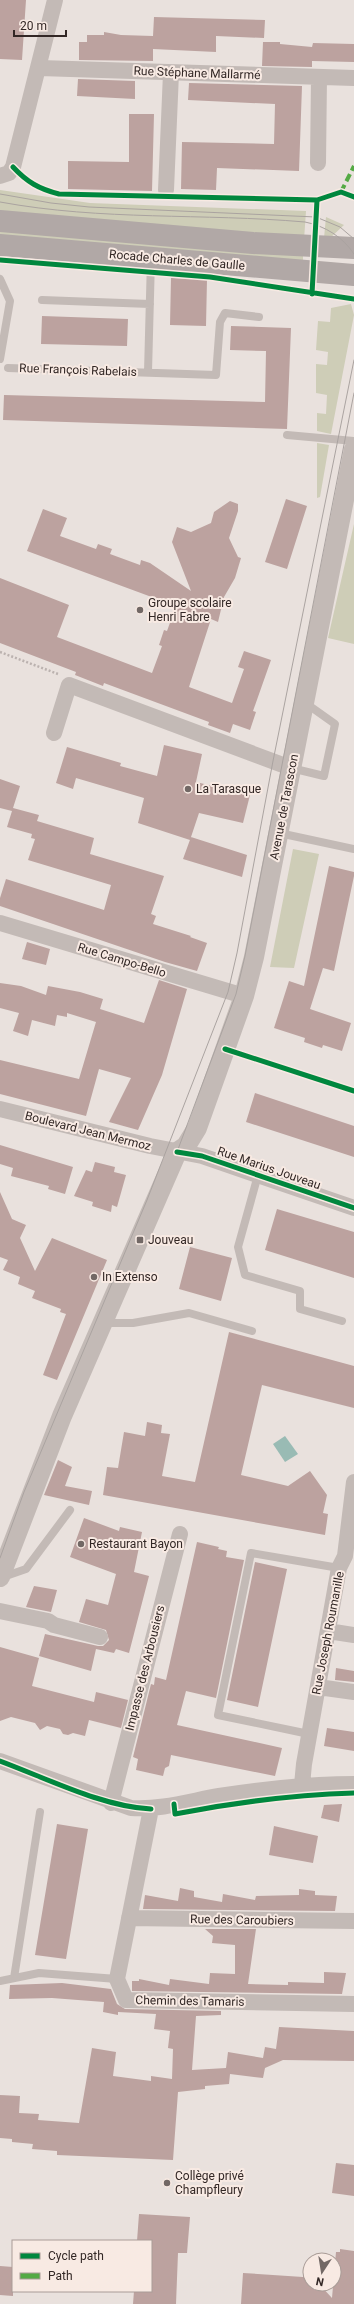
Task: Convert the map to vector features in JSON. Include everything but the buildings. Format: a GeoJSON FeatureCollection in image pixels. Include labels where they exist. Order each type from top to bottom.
{"type":"FeatureCollection","features":[{"type":"Feature","properties":{"kind":"main road","name":"Rocade Charles de Gaulle"},"geometry":{"type":"LineString","coordinates":[[0,221],[253,244],[354,248]]}},
{"type":"Feature","properties":{"kind":"main road"},"geometry":{"type":"LineString","coordinates":[[332,246],[354,230]]}},
{"type":"Feature","properties":{"kind":"main road","name":"Rocade Charles de Gaulle"},"geometry":{"type":"LineString","coordinates":[[0,245],[354,275]]}},
{"type":"Feature","properties":{"kind":"main road"},"geometry":{"type":"LineString","coordinates":[[313,272],[354,265]]}},
{"type":"Feature","properties":{"kind":"street"},"geometry":{"type":"LineString","coordinates":[[7,172],[31,92],[40,68],[55,0]]}},
{"type":"Feature","properties":{"kind":"street","name":"Rue Stéphane Mallarmé"},"geometry":{"type":"LineString","coordinates":[[40,68],[354,78]]}},
{"type":"Feature","properties":{"kind":"street"},"geometry":{"type":"LineString","coordinates":[[166,190],[172,73]]}},
{"type":"Feature","properties":{"kind":"street"},"geometry":{"type":"LineString","coordinates":[[318,77],[318,163]]}},
{"type":"Feature","properties":{"kind":"street","name":"Avenue de Tarascon"},"geometry":{"type":"LineString","coordinates":[[177,1152],[186,1146],[197,1128],[244,996],[254,958],[354,449]]}},
{"type":"Feature","properties":{"kind":"street"},"geometry":{"type":"LineString","coordinates":[[54,733],[69,685],[292,768]]}},
{"type":"Feature","properties":{"kind":"street","name":"Rue Campo-Bello"},"geometry":{"type":"LineString","coordinates":[[0,923],[244,996]]}},
{"type":"Feature","properties":{"kind":"street","name":"Boulevard Jean Mermoz"},"geometry":{"type":"LineString","coordinates":[[0,1109],[177,1152]]}},
{"type":"Feature","properties":{"kind":"street"},"geometry":{"type":"LineString","coordinates":[[0,1577],[62,1416],[177,1152]]}},
{"type":"Feature","properties":{"kind":"street","name":"Rue Marius Jouveau"},"geometry":{"type":"LineString","coordinates":[[177,1152],[202,1156],[354,1208]]}},
{"type":"Feature","properties":{"kind":"street","name":"Rue Joseph Roumanille"},"geometry":{"type":"LineString","coordinates":[[302,1785],[309,1734],[328,1631],[346,1569],[345,1556],[352,1509],[354,1482]]}},
{"type":"Feature","properties":{"kind":"street","name":"Impasse des Arbousiers"},"geometry":{"type":"LineString","coordinates":[[111,1803],[180,1534]]}},
{"type":"Feature","properties":{"kind":"street"},"geometry":{"type":"LineString","coordinates":[[0,1611],[48,1621],[54,1625],[100,1637]]}},
{"type":"Feature","properties":{"kind":"street"},"geometry":{"type":"LineString","coordinates":[[328,1631],[354,1635]]}},
{"type":"Feature","properties":{"kind":"street"},"geometry":{"type":"LineString","coordinates":[[318,1687],[354,1692]]}},
{"type":"Feature","properties":{"kind":"street"},"geometry":{"type":"LineString","coordinates":[[0,1761],[111,1803],[131,1808],[152,1809],[220,1796],[302,1785],[354,1784]]}},
{"type":"Feature","properties":{"kind":"street"},"geometry":{"type":"LineString","coordinates":[[117,1979],[152,1809]]}},
{"type":"Feature","properties":{"kind":"street","name":"Rue des Caroubiers"},"geometry":{"type":"LineString","coordinates":[[129,1918],[354,1921]]}},
{"type":"Feature","properties":{"kind":"street","name":"Chemin des Tamaris"},"geometry":{"type":"LineString","coordinates":[[117,1979],[126,2000],[354,2004]]}},
{"type":"Feature","properties":{"kind":"lane","name":"Rue François Rabelais"},"geometry":{"type":"LineString","coordinates":[[148,372],[151,258]]}},
{"type":"Feature","properties":{"kind":"lane"},"geometry":{"type":"LineString","coordinates":[[0,279],[10,301],[0,359]]}},
{"type":"Feature","properties":{"kind":"lane"},"geometry":{"type":"LineString","coordinates":[[42,300],[150,304]]}},
{"type":"Feature","properties":{"kind":"lane","name":"Rue François Rabelais"},"geometry":{"type":"LineString","coordinates":[[8,368],[216,374],[220,322],[225,313],[258,317]]}},
{"type":"Feature","properties":{"kind":"lane"},"geometry":{"type":"LineString","coordinates":[[287,435],[354,441]]}},
{"type":"Feature","properties":{"kind":"lane"},"geometry":{"type":"LineString","coordinates":[[292,768],[324,776],[335,724],[304,702]]}},
{"type":"Feature","properties":{"kind":"lane"},"geometry":{"type":"LineString","coordinates":[[279,833],[354,849]]}},
{"type":"Feature","properties":{"kind":"lane"},"geometry":{"type":"LineString","coordinates":[[258,1175],[238,1247],[245,1275],[300,1291],[300,1309],[342,1321]]}},
{"type":"Feature","properties":{"kind":"lane"},"geometry":{"type":"LineString","coordinates":[[103,1323],[133,1323],[189,1312],[252,1331]]}},
{"type":"Feature","properties":{"kind":"lane"},"geometry":{"type":"LineString","coordinates":[[0,1577],[26,1569],[70,1510]]}},
{"type":"Feature","properties":{"kind":"lane"},"geometry":{"type":"LineString","coordinates":[[309,1734],[218,1715],[251,1553],[346,1569]]}},
{"type":"Feature","properties":{"kind":"lane"},"geometry":{"type":"LineString","coordinates":[[14,1978],[40,1812]]}},
{"type":"Feature","properties":{"kind":"lane"},"geometry":{"type":"LineString","coordinates":[[0,1981],[39,1973],[117,1979]]}},
{"type":"Feature","properties":{"kind":"green space"},"geometry":{"type":"Polygon","coordinates":[[[0,190],[90,203],[306,211],[304,240],[0,212],[0,190]]]}},
{"type":"Feature","properties":{"kind":"green space"},"geometry":{"type":"Polygon","coordinates":[[[326,217],[344,225],[329,239],[324,238],[326,217]]]}},
{"type":"Feature","properties":{"kind":"green space"},"geometry":{"type":"Polygon","coordinates":[[[0,231],[303,256],[303,262],[0,236],[0,231]]]}},
{"type":"Feature","properties":{"kind":"green space"},"geometry":{"type":"Polygon","coordinates":[[[351,304],[354,315],[331,434],[317,431],[317,413],[326,414],[327,395],[316,393],[316,364],[327,365],[328,352],[316,350],[318,321],[330,322],[331,308],[351,304]]]}},
{"type":"Feature","properties":{"kind":"green space"},"geometry":{"type":"Polygon","coordinates":[[[317,443],[329,445],[320,497],[317,498],[317,443]]]}},
{"type":"Feature","properties":{"kind":"green space"},"geometry":{"type":"Polygon","coordinates":[[[354,524],[354,644],[328,638],[354,524]]]}},
{"type":"Feature","properties":{"kind":"green space"},"geometry":{"type":"Polygon","coordinates":[[[293,849],[319,854],[294,968],[270,967],[293,849]]]}},
{"type":"Feature","properties":{"kind":"water"},"geometry":{"type":"Polygon","coordinates":[[[285,1436],[298,1454],[285,1462],[273,1444],[285,1436]]]}},
{"type":"Feature","properties":{"kind":"tram line"},"geometry":{"type":"LineString","coordinates":[[0,194],[51,203],[89,207],[316,217],[340,227],[354,239]]}},
{"type":"Feature","properties":{"kind":"tram line"},"geometry":{"type":"LineString","coordinates":[[0,202],[77,212],[267,219],[305,222],[320,226],[333,233],[345,242],[354,254]]}},
{"type":"Feature","properties":{"kind":"tram line"},"geometry":{"type":"LineString","coordinates":[[0,1558],[24,1492],[147,1200],[228,992],[237,953],[273,761],[354,360]]}},
{"type":"Feature","properties":{"kind":"tram line"},"geometry":{"type":"LineString","coordinates":[[177,1152],[236,994],[245,956],[354,393]]}},
{"type":"Feature","properties":{"kind":"marked path"},"geometry":{"type":"LineString","coordinates":[[341,192],[354,166]]}},
{"type":"Feature","properties":{"kind":"cycle path"},"geometry":{"type":"LineString","coordinates":[[13,167],[23,177],[34,184],[45,190],[59,194],[317,200],[341,192],[354,197]]}},
{"type":"Feature","properties":{"kind":"cycle path"},"geometry":{"type":"LineString","coordinates":[[312,294],[317,200]]}},
{"type":"Feature","properties":{"kind":"cycle path"},"geometry":{"type":"LineString","coordinates":[[0,260],[210,277],[354,299]]}},
{"type":"Feature","properties":{"kind":"cycle path"},"geometry":{"type":"LineString","coordinates":[[225,1049],[354,1091]]}},
{"type":"Feature","properties":{"kind":"cycle path"},"geometry":{"type":"LineString","coordinates":[[177,1152],[202,1156],[354,1208]]}},
{"type":"Feature","properties":{"kind":"cycle path"},"geometry":{"type":"LineString","coordinates":[[0,1761],[75,1791],[114,1803],[151,1809]]}},
{"type":"Feature","properties":{"kind":"cycle path"},"geometry":{"type":"LineString","coordinates":[[174,1804],[175,1814],[264,1800],[308,1795],[354,1793]]}},
{"type":"Feature","properties":{"kind":"place","name":"Groupe scolaire Henri Fabre"},"geometry":{"type":"Point","coordinates":[140,610]}},
{"type":"Feature","properties":{"kind":"place","name":"La Tarasque"},"geometry":{"type":"Point","coordinates":[188,789]}},
{"type":"Feature","properties":{"kind":"place","name":"Jouveau"},"geometry":{"type":"Point","coordinates":[140,1240]}},
{"type":"Feature","properties":{"kind":"place","name":"In Extenso"},"geometry":{"type":"Point","coordinates":[94,1277]}},
{"type":"Feature","properties":{"kind":"place","name":"Restaurant Bayon"},"geometry":{"type":"Point","coordinates":[81,1544]}},
{"type":"Feature","properties":{"kind":"place","name":"Collège privé Champfleury"},"geometry":{"type":"Point","coordinates":[167,2183]}}]}
